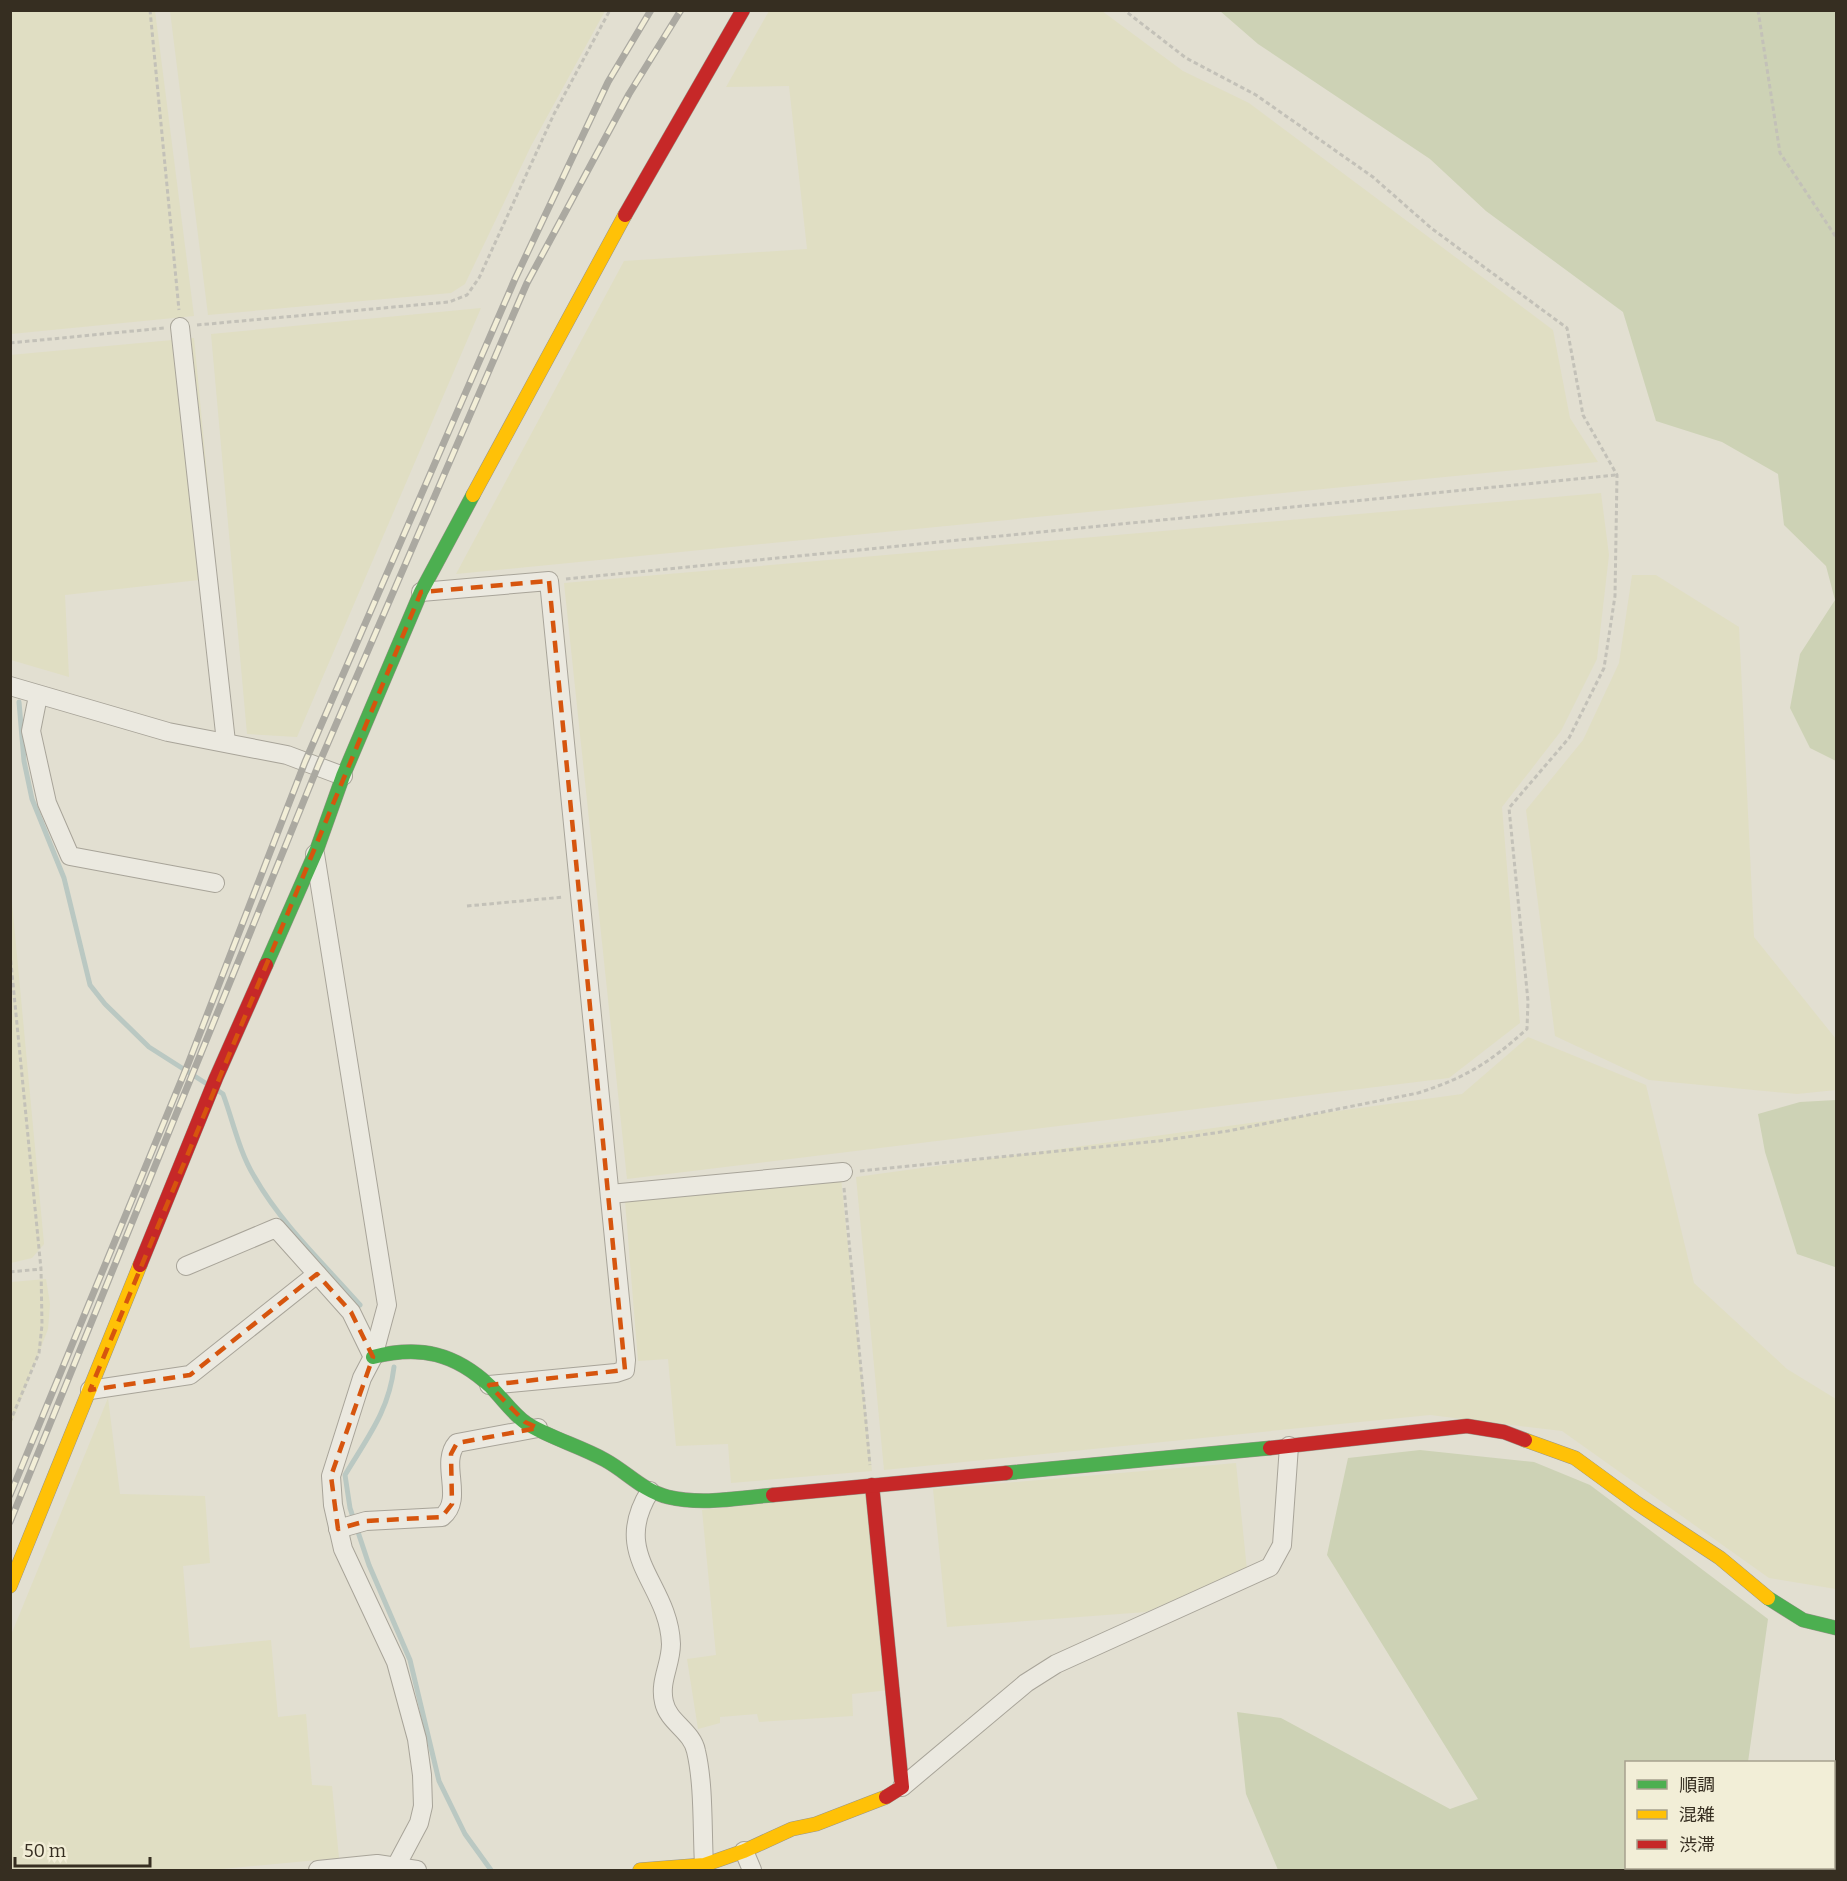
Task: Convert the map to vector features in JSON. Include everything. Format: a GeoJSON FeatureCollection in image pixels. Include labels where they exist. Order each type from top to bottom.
{"type":"FeatureCollection","features":[{"type":"Feature","properties":{"kind":"street"},"geometry":{"type":"LineString","coordinates":[[10,1586],[207,1105],[216,1078],[315,854],[344,776],[421,592],[594,270],[743,10]]}},
{"type":"Feature","properties":{"kind":"street"},"geometry":{"type":"LineString","coordinates":[[180,327],[226,742]]}},
{"type":"Feature","properties":{"kind":"street"},"geometry":{"type":"LineString","coordinates":[[421,592],[549,581],[610,1194],[625,1370],[489,1385]]}},
{"type":"Feature","properties":{"kind":"street"},"geometry":{"type":"LineString","coordinates":[[10,686],[168,732],[287,755],[344,776]]}},
{"type":"Feature","properties":{"kind":"street"},"geometry":{"type":"LineString","coordinates":[[38,696],[31,731],[47,803],[70,856],[215,883]]}},
{"type":"Feature","properties":{"kind":"street"},"geometry":{"type":"LineString","coordinates":[[315,854],[387,1305],[373,1357],[362,1378],[331,1476],[343,1549],[396,1662],[417,1739],[423,1775],[423,1806],[419,1823],[394,1869]]}},
{"type":"Feature","properties":{"kind":"street"},"geometry":{"type":"LineString","coordinates":[[610,1194],[843,1172]]}},
{"type":"Feature","properties":{"kind":"street"},"geometry":{"type":"LineString","coordinates":[[186,1266],[276,1228],[351,1312],[373,1357]]}},
{"type":"Feature","properties":{"kind":"street"},"geometry":{"type":"LineString","coordinates":[[90,1390],[190,1375],[317,1274]]}},
{"type":"Feature","properties":{"kind":"street"},"geometry":{"type":"LineString","coordinates":[[373,1357],[401,1350],[419,1350],[457,1362],[489,1385],[525,1422],[606,1460],[650,1491],[667,1497],[699,1502],[1289,1446],[1467,1426],[1504,1432],[1575,1458],[1638,1504],[1720,1558],[1770,1599],[1803,1620],[1836,1628]]}},
{"type":"Feature","properties":{"kind":"street"},"geometry":{"type":"LineString","coordinates":[[341,1528],[366,1521],[442,1517],[452,1504],[451,1454],[457,1443],[538,1428]]}},
{"type":"Feature","properties":{"kind":"street"},"geometry":{"type":"LineString","coordinates":[[640,1870],[704,1865],[744,1851],[792,1828],[816,1824],[881,1800],[902,1787],[1026,1683],[1056,1664],[1270,1567],[1282,1545],[1289,1446]]}},
{"type":"Feature","properties":{"kind":"street"},"geometry":{"type":"LineString","coordinates":[[872,1485],[902,1787]]}},
{"type":"Feature","properties":{"kind":"street"},"geometry":{"type":"LineString","coordinates":[[650,1491],[636,1520],[634,1541],[640,1563],[655,1591],[667,1622],[671,1645],[662,1684],[664,1704],[696,1749],[704,1865]]}},
{"type":"Feature","properties":{"kind":"street"},"geometry":{"type":"LineString","coordinates":[[744,1851],[752,1870]]}},
{"type":"Feature","properties":{"kind":"street"},"geometry":{"type":"LineString","coordinates":[[318,1870],[376,1864],[394,1869],[417,1870]]}},
{"type":"Feature","properties":{"kind":"path"},"geometry":{"type":"LineString","coordinates":[[150,10],[180,327]]}},
{"type":"Feature","properties":{"kind":"path"},"geometry":{"type":"LineString","coordinates":[[10,343],[438,303],[467,296],[479,278],[554,114],[610,10]]}},
{"type":"Feature","properties":{"kind":"path"},"geometry":{"type":"LineString","coordinates":[[872,1485],[843,1172],[1159,1141],[1228,1131],[1418,1093],[1449,1083],[1493,1060],[1527,1029],[1528,1001],[1509,808],[1569,738],[1604,668],[1615,597],[1617,475],[1583,415],[1567,328],[1431,228],[1373,177],[1256,95],[1186,58],[1124,10]]}},
{"type":"Feature","properties":{"kind":"path"},"geometry":{"type":"LineString","coordinates":[[1758,10],[1780,153],[1836,237]]}},
{"type":"Feature","properties":{"kind":"path"},"geometry":{"type":"LineString","coordinates":[[549,581],[1617,475]]}},
{"type":"Feature","properties":{"kind":"path"},"geometry":{"type":"LineString","coordinates":[[467,906],[581,895]]}},
{"type":"Feature","properties":{"kind":"path"},"geometry":{"type":"LineString","coordinates":[[10,953],[41,1269],[42,1325],[39,1353],[10,1422]]}},
{"type":"Feature","properties":{"kind":"path"},"geometry":{"type":"LineString","coordinates":[[10,1272],[41,1269]]}},
{"type":"Feature","properties":{"kind":"highlighted area"},"geometry":{"type":"Polygon","coordinates":[[[549,581],[626,1360],[625,1370],[489,1385],[525,1422],[538,1428],[457,1443],[451,1454],[452,1504],[442,1517],[366,1521],[338,1529],[331,1476],[373,1357],[351,1312],[317,1274],[190,1375],[90,1390],[421,592],[549,581]]]}},
{"type":"Feature","properties":{"kind":"shaded area"},"geometry":{"type":"Polygon","coordinates":[[[11,10],[155,11],[194,316],[11,334],[11,10]]]}},
{"type":"Feature","properties":{"kind":"shaded area"},"geometry":{"type":"Polygon","coordinates":[[[170,10],[605,11],[531,146],[465,284],[451,293],[208,315],[170,10]]]}},
{"type":"Feature","properties":{"kind":"shaded area"},"geometry":{"type":"Polygon","coordinates":[[[769,11],[1102,11],[1183,71],[1249,103],[1553,330],[1570,418],[1598,462],[456,574],[624,261],[807,249],[789,86],[726,87],[769,11]]]}},
{"type":"Feature","properties":{"kind":"shaded area"},"geometry":{"type":"Polygon","coordinates":[[[481,308],[297,737],[247,734],[211,334],[481,308]]]}},
{"type":"Feature","properties":{"kind":"shaded area"},"geometry":{"type":"Polygon","coordinates":[[[194,338],[217,578],[65,595],[69,677],[11,660],[10,355],[194,338]]]}},
{"type":"Feature","properties":{"kind":"shaded area"},"geometry":{"type":"Polygon","coordinates":[[[1601,493],[1609,555],[1597,659],[1561,731],[1502,807],[1520,1023],[1449,1078],[627,1179],[564,583],[1601,493]]]}},
{"type":"Feature","properties":{"kind":"shaded area"},"geometry":{"type":"Polygon","coordinates":[[[1632,575],[1656,575],[1739,627],[1754,937],[1836,1039],[1836,1090],[1797,1094],[1649,1080],[1555,1036],[1526,810],[1583,740],[1619,663],[1632,575]]]}},
{"type":"Feature","properties":{"kind":"shaded area"},"geometry":{"type":"Polygon","coordinates":[[[11,892],[44,1244],[32,1258],[11,1263],[11,892]]]}},
{"type":"Feature","properties":{"kind":"shaded area"},"geometry":{"type":"Polygon","coordinates":[[[1528,1037],[1646,1085],[1694,1283],[1787,1369],[1836,1399],[1836,1589],[1769,1578],[1562,1431],[1430,1415],[884,1470],[856,1177],[1462,1094],[1528,1037]]]}},
{"type":"Feature","properties":{"kind":"shaded area"},"geometry":{"type":"Polygon","coordinates":[[[841,1178],[872,1471],[731,1483],[728,1444],[676,1446],[668,1359],[638,1361],[625,1201],[841,1178]]]}},
{"type":"Feature","properties":{"kind":"shaded area"},"geometry":{"type":"Polygon","coordinates":[[[46,1279],[50,1304],[48,1329],[11,1425],[11,1282],[46,1279]]]}},
{"type":"Feature","properties":{"kind":"shaded area"},"geometry":{"type":"Polygon","coordinates":[[[108,1398],[120,1494],[205,1496],[210,1563],[183,1566],[190,1648],[271,1640],[278,1717],[306,1714],[312,1785],[332,1786],[339,1858],[211,1870],[11,1870],[11,1635],[108,1398]]]}},
{"type":"Feature","properties":{"kind":"shaded area"},"geometry":{"type":"Polygon","coordinates":[[[1236,1463],[1247,1570],[1146,1612],[947,1627],[933,1489],[1236,1463]]]}},
{"type":"Feature","properties":{"kind":"shaded area"},"geometry":{"type":"Polygon","coordinates":[[[874,1492],[890,1690],[852,1694],[853,1716],[759,1722],[757,1714],[720,1717],[720,1723],[698,1729],[687,1659],[716,1655],[702,1510],[874,1492]]]}},
{"type":"Feature","properties":{"kind":"green space"},"geometry":{"type":"Polygon","coordinates":[[[1220,11],[1836,11],[1836,761],[1810,748],[1790,708],[1800,654],[1835,600],[1826,566],[1784,525],[1778,474],[1722,442],[1656,421],[1623,312],[1486,211],[1430,159],[1258,44],[1220,11]]]}},
{"type":"Feature","properties":{"kind":"green space"},"geometry":{"type":"Polygon","coordinates":[[[1836,1100],[1835,1267],[1797,1254],[1765,1152],[1758,1114],[1800,1102],[1836,1100]]]}},
{"type":"Feature","properties":{"kind":"green space"},"geometry":{"type":"Polygon","coordinates":[[[1420,1450],[1534,1462],[1590,1485],[1768,1619],[1748,1761],[1625,1761],[1625,1869],[1835,1869],[1835,1782],[1836,1870],[1278,1870],[1246,1794],[1237,1712],[1281,1718],[1450,1809],[1478,1799],[1327,1555],[1348,1458],[1420,1450]]]}},
{"type":"Feature","properties":{"kind":"waterway"},"geometry":{"type":"LineString","coordinates":[[19,702],[24,761],[32,799],[64,878],[90,985],[105,1004],[149,1047],[207,1084]]}},
{"type":"Feature","properties":{"kind":"waterway"},"geometry":{"type":"LineString","coordinates":[[217,1090],[223,1094],[244,1156],[265,1194],[290,1227],[360,1305]]}},
{"type":"Feature","properties":{"kind":"waterway"},"geometry":{"type":"LineString","coordinates":[[394,1367],[382,1411],[345,1475],[350,1508],[369,1565],[410,1660],[439,1781],[465,1834],[491,1870]]}},
{"type":"Feature","properties":{"kind":"railway"},"geometry":{"type":"LineString","coordinates":[[10,1495],[188,1064],[305,762],[515,279],[608,82],[651,10]]}},
{"type":"Feature","properties":{"kind":"railway"},"geometry":{"type":"LineString","coordinates":[[10,1522],[318,766],[527,283],[629,94],[681,10]]}},
{"type":"Feature","properties":{"kind":"traffic: fast"},"geometry":{"type":"LineString","coordinates":[[266,965],[317,849],[343,776],[421,592],[473,495]]}},
{"type":"Feature","properties":{"kind":"traffic: fast"},"geometry":{"type":"LineString","coordinates":[[373,1357],[390,1353],[421,1352],[450,1359],[478,1375],[526,1423],[605,1460],[659,1494],[707,1501],[773,1495]]}},
{"type":"Feature","properties":{"kind":"traffic: fast"},"geometry":{"type":"LineString","coordinates":[[1006,1473],[1270,1448]]}},
{"type":"Feature","properties":{"kind":"traffic: fast"},"geometry":{"type":"LineString","coordinates":[[1768,1598],[1803,1620],[1836,1628]]}},
{"type":"Feature","properties":{"kind":"traffic: slow"},"geometry":{"type":"LineString","coordinates":[[473,495],[625,215]]}},
{"type":"Feature","properties":{"kind":"traffic: slow"},"geometry":{"type":"LineString","coordinates":[[10,1586],[140,1265]]}},
{"type":"Feature","properties":{"kind":"traffic: slow"},"geometry":{"type":"LineString","coordinates":[[1525,1440],[1575,1458],[1638,1504],[1720,1558],[1768,1598]]}},
{"type":"Feature","properties":{"kind":"traffic: slow"},"geometry":{"type":"LineString","coordinates":[[640,1870],[704,1865],[744,1851],[792,1829],[816,1824],[886,1797]]}},
{"type":"Feature","properties":{"kind":"traffic: jam"},"geometry":{"type":"LineString","coordinates":[[625,215],[743,10]]}},
{"type":"Feature","properties":{"kind":"traffic: jam"},"geometry":{"type":"LineString","coordinates":[[140,1265],[216,1078],[266,965]]}},
{"type":"Feature","properties":{"kind":"traffic: jam"},"geometry":{"type":"LineString","coordinates":[[1270,1448],[1467,1426],[1504,1432],[1525,1440]]}},
{"type":"Feature","properties":{"kind":"traffic: jam"},"geometry":{"type":"LineString","coordinates":[[773,1495],[1006,1473]]}},
{"type":"Feature","properties":{"kind":"traffic: jam"},"geometry":{"type":"LineString","coordinates":[[872,1485],[902,1787],[886,1797]]}}]}
